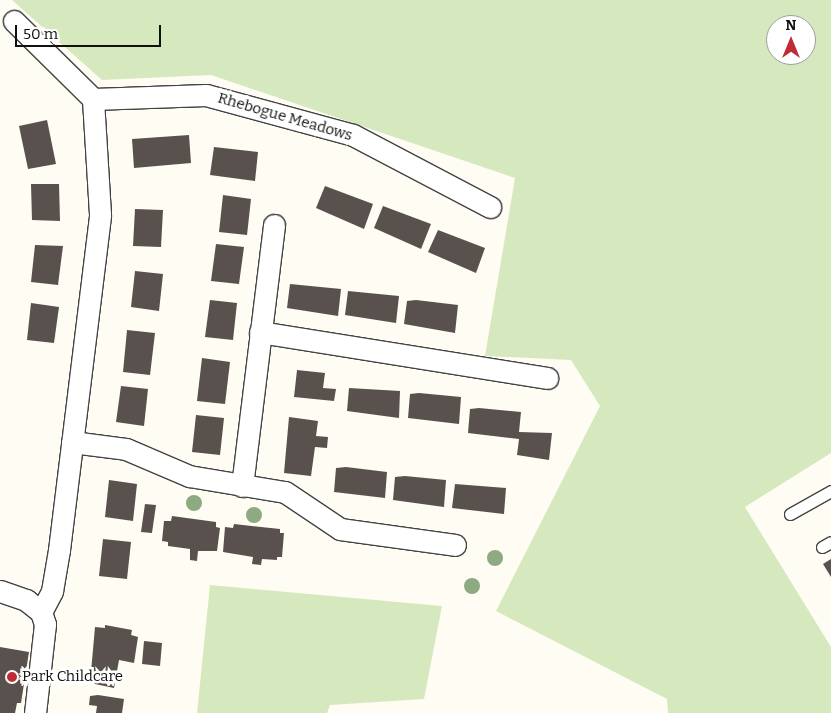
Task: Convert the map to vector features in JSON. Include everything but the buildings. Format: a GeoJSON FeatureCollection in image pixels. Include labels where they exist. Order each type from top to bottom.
{"type":"FeatureCollection","features":[{"type":"Feature","properties":{"kind":"street"},"geometry":{"type":"LineString","coordinates":[[14,21],[93,98],[100,214],[52,592],[41,612]]}},
{"type":"Feature","properties":{"kind":"street","name":"Rhebogue Meadows"},"geometry":{"type":"LineString","coordinates":[[93,98],[206,95],[225,100],[353,136],[490,207]]}},
{"type":"Feature","properties":{"kind":"street"},"geometry":{"type":"LineString","coordinates":[[242,486],[274,225]]}},
{"type":"Feature","properties":{"kind":"street"},"geometry":{"type":"LineString","coordinates":[[260,332],[547,378]]}},
{"type":"Feature","properties":{"kind":"street"},"geometry":{"type":"LineString","coordinates":[[72,442],[126,449],[189,476],[285,492],[340,529],[455,545]]}},
{"type":"Feature","properties":{"kind":"street"},"geometry":{"type":"LineString","coordinates":[[0,591],[26,600],[41,612],[45,624],[34,713]]}},
{"type":"Feature","properties":{"kind":"lane"},"geometry":{"type":"LineString","coordinates":[[790,514],[831,491]]}},
{"type":"Feature","properties":{"kind":"green space"},"geometry":{"type":"Polygon","coordinates":[[[12,0],[831,0],[831,453],[745,507],[831,647],[831,713],[668,713],[667,699],[496,611],[600,406],[571,360],[485,356],[515,178],[211,75],[102,80],[12,0]]]}},
{"type":"Feature","properties":{"kind":"green space"},"geometry":{"type":"Polygon","coordinates":[[[210,585],[442,606],[424,699],[330,705],[327,713],[197,713],[210,585]]]}},
{"type":"Feature","properties":{"kind":"place","name":"Park Childcare"},"geometry":{"type":"Point","coordinates":[12,677]}}]}
